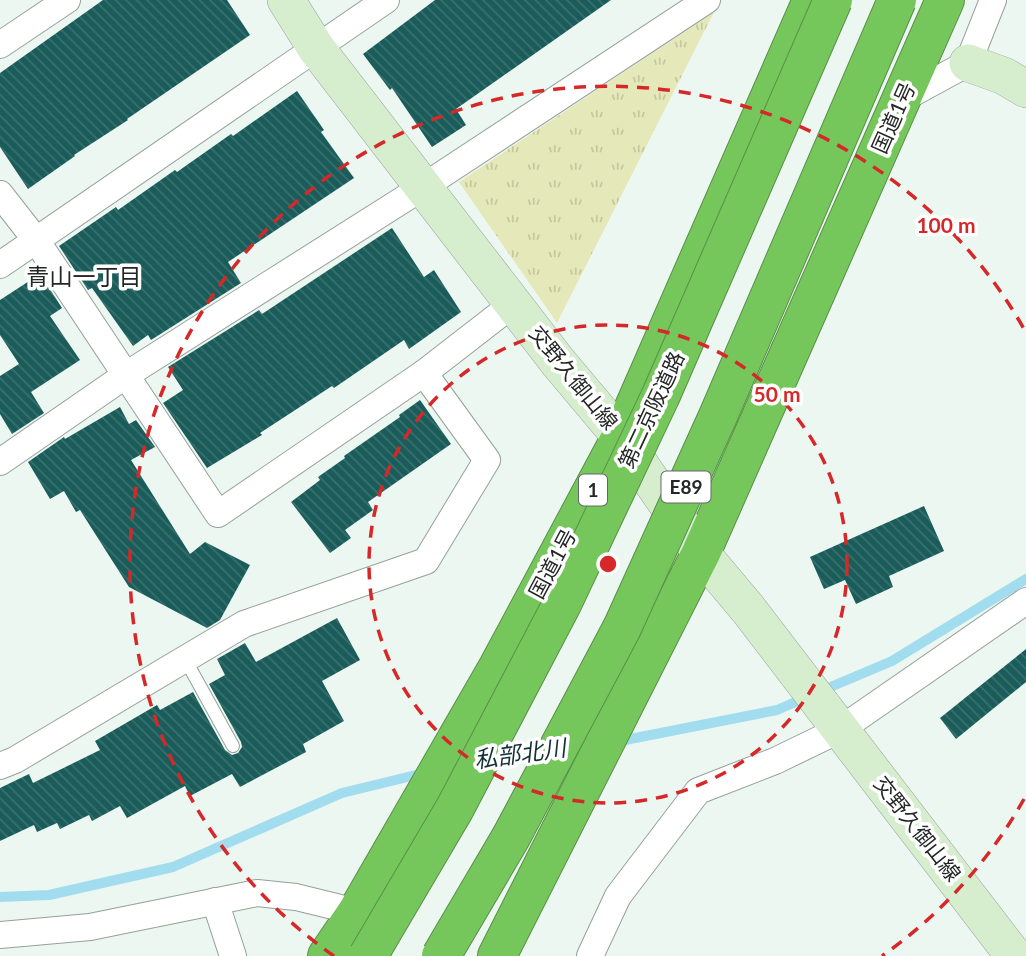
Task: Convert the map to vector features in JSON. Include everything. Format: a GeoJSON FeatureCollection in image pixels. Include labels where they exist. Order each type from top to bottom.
{"type":"FeatureCollection","features":[{"type":"Feature","properties":{"kind":"highway","name":"第二京阪道路"},"geometry":{"type":"LineString","coordinates":[[368,956],[455,808],[562,604],[661,395],[833,0]]}},
{"type":"Feature","properties":{"kind":"highway","name":"E89"},"geometry":{"type":"LineString","coordinates":[[441,956],[511,837],[622,628],[718,416],[897,0]]}},
{"type":"Feature","properties":{"kind":"highway","name":"国道1号"},"geometry":{"type":"LineString","coordinates":[[497,956],[701,554],[945,0]]}},
{"type":"Feature","properties":{"kind":"highway","name":"国道1号"},"geometry":{"type":"LineString","coordinates":[[327,956],[357,912],[498,667],[621,438],[804,8]]}},
{"type":"Feature","properties":{"kind":"main road","name":"交野久御山線"},"geometry":{"type":"LineString","coordinates":[[286,0],[316,48],[513,304],[621,438],[701,554],[841,729],[1014,956]]}},
{"type":"Feature","properties":{"kind":"main road"},"geometry":{"type":"LineString","coordinates":[[968,62],[1004,76],[1026,89]]}},
{"type":"Feature","properties":{"kind":"street"},"geometry":{"type":"LineString","coordinates":[[0,45],[67,0]]}},
{"type":"Feature","properties":{"kind":"street"},"geometry":{"type":"LineString","coordinates":[[0,265],[386,0]]}},
{"type":"Feature","properties":{"kind":"street"},"geometry":{"type":"LineString","coordinates":[[0,462],[125,375],[423,187],[707,0]]}},
{"type":"Feature","properties":{"kind":"street"},"geometry":{"type":"LineString","coordinates":[[902,99],[968,62],[993,0]]}},
{"type":"Feature","properties":{"kind":"street"},"geometry":{"type":"LineString","coordinates":[[0,194],[36,240],[218,514],[424,373],[513,304]]}},
{"type":"Feature","properties":{"kind":"street"},"geometry":{"type":"LineString","coordinates":[[0,766],[15,760],[244,624],[425,561],[486,460],[424,373]]}},
{"type":"Feature","properties":{"kind":"street"},"geometry":{"type":"LineString","coordinates":[[590,956],[618,896],[698,791],[775,761],[841,729],[1026,601]]}},
{"type":"Feature","properties":{"kind":"street"},"geometry":{"type":"LineString","coordinates":[[0,935],[90,927],[257,893],[296,897],[357,912]]}},
{"type":"Feature","properties":{"kind":"street"},"geometry":{"type":"LineString","coordinates":[[215,901],[233,956]]}},
{"type":"Feature","properties":{"kind":"lane"},"geometry":{"type":"LineString","coordinates":[[186,659],[233,746]]}},
{"type":"Feature","properties":{"kind":"green space"},"geometry":{"type":"Polygon","coordinates":[[[714,12],[557,323],[459,182],[714,12]]]}},
{"type":"Feature","properties":{"kind":"building"},"geometry":{"type":"Polygon","coordinates":[[[103,0],[227,0],[250,35],[28,189],[0,147],[0,73],[103,0]]]}},
{"type":"Feature","properties":{"kind":"building"},"geometry":{"type":"Polygon","coordinates":[[[435,0],[611,0],[456,109],[466,125],[432,147],[392,88],[390,90],[363,54],[435,0]]]}},
{"type":"Feature","properties":{"kind":"building"},"geometry":{"type":"Polygon","coordinates":[[[297,91],[324,130],[321,132],[354,178],[228,262],[241,283],[151,340],[148,335],[133,346],[92,288],[88,290],[59,246],[116,207],[118,210],[175,170],[177,172],[231,134],[233,136],[297,91]]]}},
{"type":"Feature","properties":{"kind":"building"},"geometry":{"type":"Polygon","coordinates":[[[392,228],[424,277],[434,270],[461,312],[409,349],[404,340],[334,388],[332,386],[260,433],[262,435],[207,468],[163,403],[183,390],[168,367],[259,310],[262,314],[392,228]]]}},
{"type":"Feature","properties":{"kind":"building"},"geometry":{"type":"Polygon","coordinates":[[[40,274],[62,308],[50,316],[80,360],[31,392],[44,413],[12,434],[0,414],[0,376],[19,364],[0,335],[0,300],[40,274]]]}},
{"type":"Feature","properties":{"kind":"building"},"geometry":{"type":"Polygon","coordinates":[[[420,400],[451,444],[368,502],[373,510],[345,530],[351,538],[330,553],[291,502],[320,480],[318,477],[345,458],[344,456],[420,400]]]}},
{"type":"Feature","properties":{"kind":"building"},"geometry":{"type":"Polygon","coordinates":[[[120,407],[129,424],[136,420],[155,447],[131,460],[190,554],[205,542],[250,565],[220,620],[207,628],[129,587],[80,510],[76,512],[64,491],[50,499],[28,462],[64,437],[65,439],[120,407]]]}},
{"type":"Feature","properties":{"kind":"building"},"geometry":{"type":"Polygon","coordinates":[[[924,506],[944,551],[889,576],[893,587],[856,604],[845,580],[824,589],[810,557],[924,506]]]}},
{"type":"Feature","properties":{"kind":"building"},"geometry":{"type":"Polygon","coordinates":[[[337,618],[360,660],[322,681],[344,721],[303,744],[306,752],[240,787],[232,774],[190,796],[185,786],[127,818],[120,806],[92,821],[89,815],[60,829],[57,823],[37,832],[34,825],[0,841],[0,788],[29,774],[33,783],[100,750],[95,741],[157,705],[160,710],[193,692],[225,750],[232,755],[238,753],[242,747],[241,742],[209,684],[225,675],[217,659],[245,643],[256,662],[337,618]]]}},
{"type":"Feature","properties":{"kind":"building"},"geometry":{"type":"Polygon","coordinates":[[[1026,649],[1026,682],[956,739],[940,718],[1026,649]]]}},
{"type":"Feature","properties":{"kind":"waterway","name":"私部北川"},"geometry":{"type":"LineString","coordinates":[[821,691],[892,661],[1026,579]]}},
{"type":"Feature","properties":{"kind":"waterway","name":"私部北川"},"geometry":{"type":"LineString","coordinates":[[615,742],[777,710],[807,697]]}},
{"type":"Feature","properties":{"kind":"waterway","name":"私部北川"},"geometry":{"type":"LineString","coordinates":[[493,755],[547,749]]}},
{"type":"Feature","properties":{"kind":"waterway","name":"私部北川"},"geometry":{"type":"LineString","coordinates":[[0,897],[49,895],[173,867],[342,793],[424,773]]}},
{"type":"Feature","properties":{"kind":"district","name":"青山一丁目"},"geometry":{"type":"Point","coordinates":[84,277]}}]}
